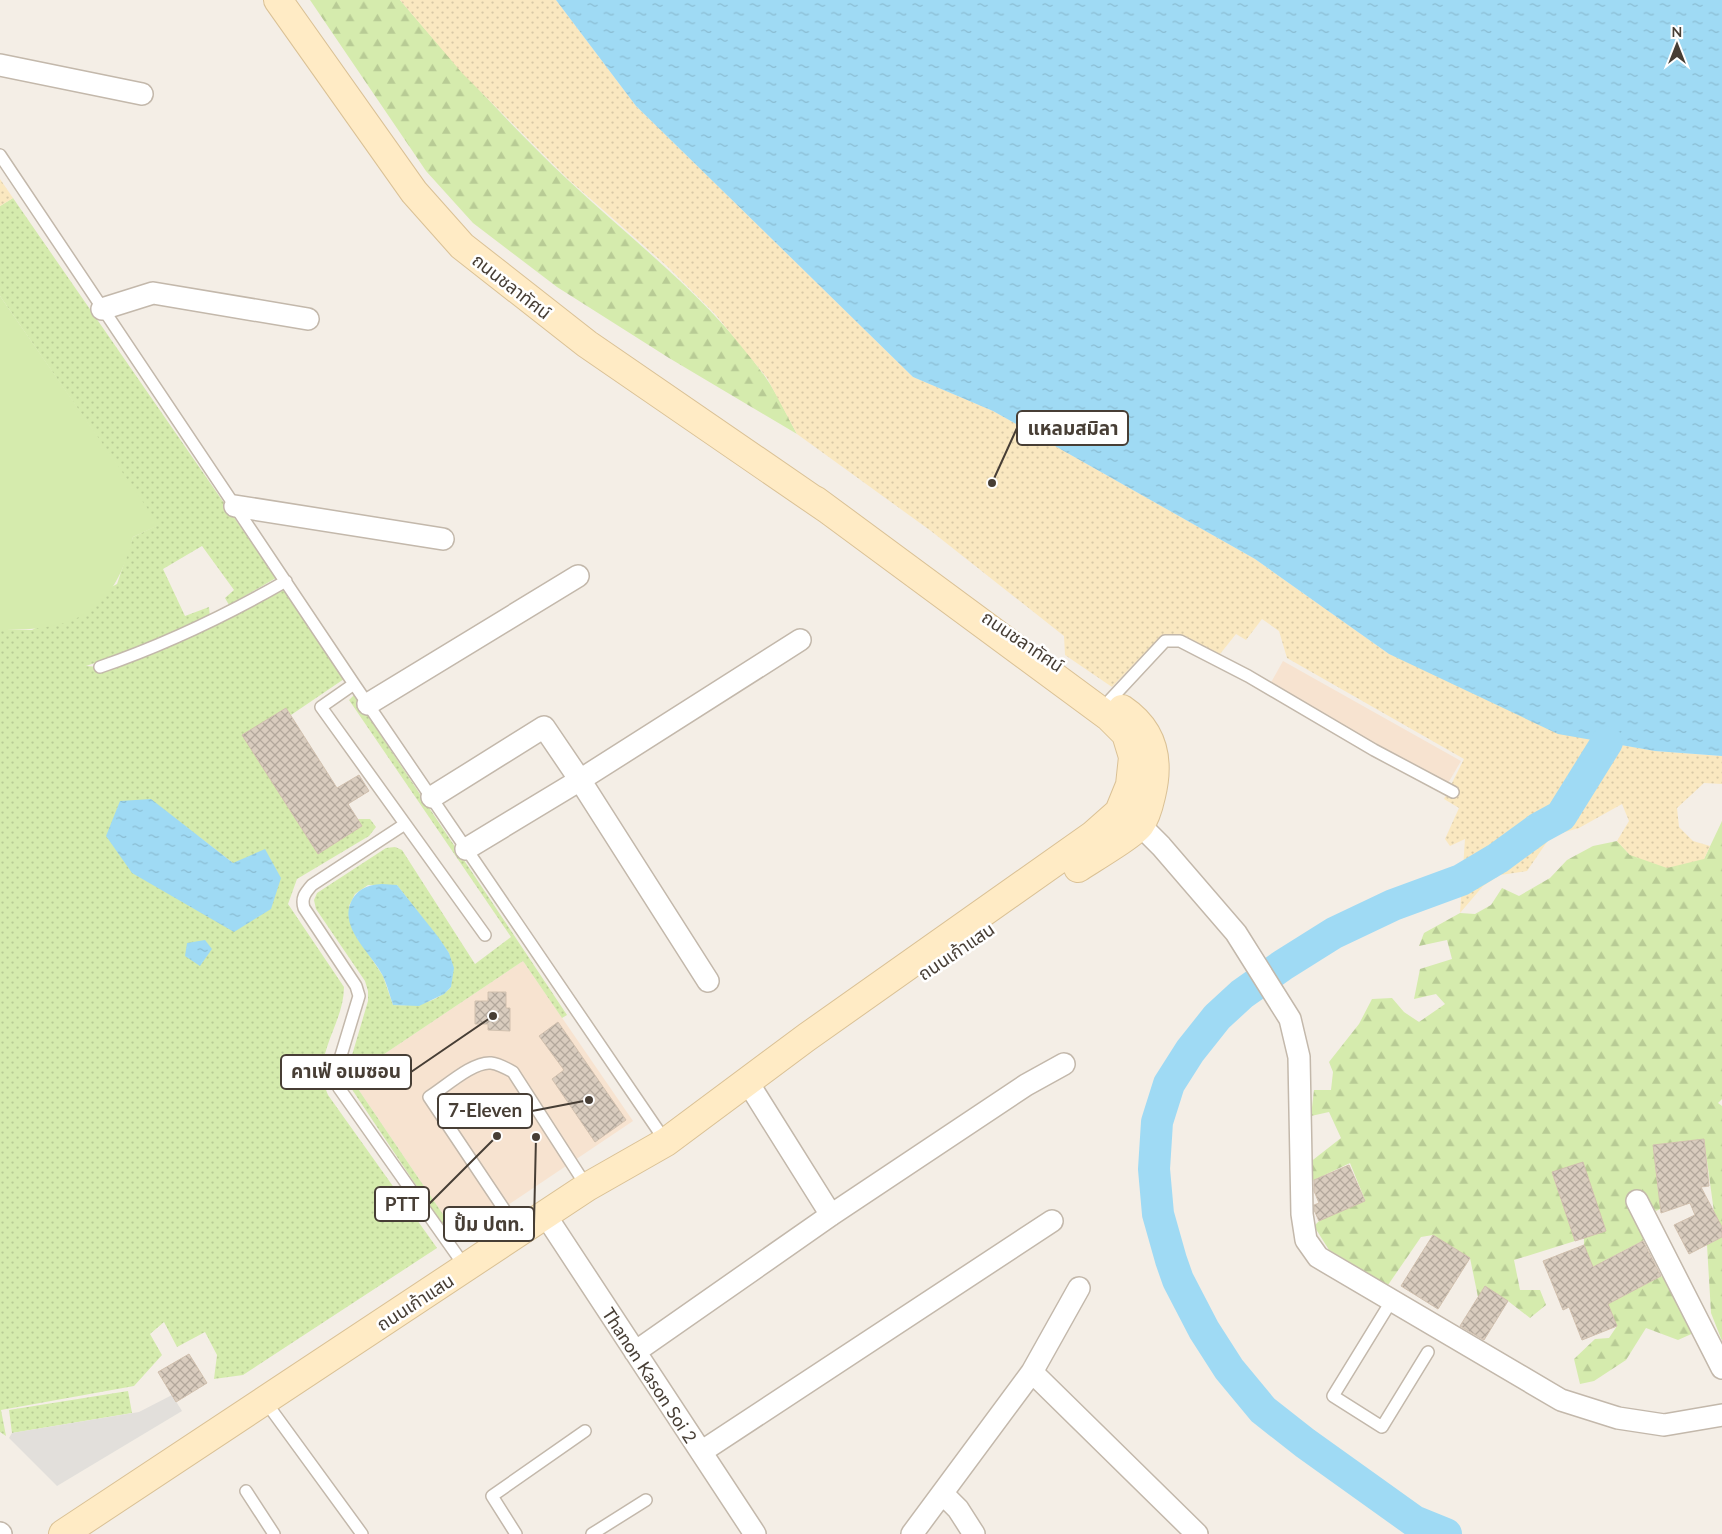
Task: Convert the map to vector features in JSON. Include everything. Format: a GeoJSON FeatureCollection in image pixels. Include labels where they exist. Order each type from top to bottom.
{"type":"FeatureCollection","features":[{"type":"Feature","properties":{"kind":"main road","name":"ถนนชลาทัศน์"},"geometry":{"type":"LineString","coordinates":[[278,0],[408,185],[462,246],[587,344],[1137,719],[1154,749],[1155,779],[1148,807],[1130,819]]}},
{"type":"Feature","properties":{"kind":"main road","name":"ถนนชลาทัศน์"},"geometry":{"type":"LineString","coordinates":[[815,500],[1109,717],[1126,734],[1133,757],[1130,785],[1130,819]]}},
{"type":"Feature","properties":{"kind":"main road","name":"ถนนเก้าแสน"},"geometry":{"type":"LineString","coordinates":[[63,1534],[546,1216],[587,1187],[666,1142],[757,1074],[812,1050],[1130,819]]}},
{"type":"Feature","properties":{"kind":"street"},"geometry":{"type":"LineString","coordinates":[[0,66],[142,94]]}},
{"type":"Feature","properties":{"kind":"street"},"geometry":{"type":"LineString","coordinates":[[102,309],[153,293],[308,319]]}},
{"type":"Feature","properties":{"kind":"street"},"geometry":{"type":"LineString","coordinates":[[235,506],[443,539]]}},
{"type":"Feature","properties":{"kind":"street"},"geometry":{"type":"LineString","coordinates":[[368,704],[578,576]]}},
{"type":"Feature","properties":{"kind":"street"},"geometry":{"type":"LineString","coordinates":[[466,849],[580,780],[800,640]]}},
{"type":"Feature","properties":{"kind":"street"},"geometry":{"type":"LineString","coordinates":[[432,797],[544,727],[708,981]]}},
{"type":"Feature","properties":{"kind":"street"},"geometry":{"type":"LineString","coordinates":[[1130,819],[1236,933],[1290,1019],[1299,1058],[1302,1214],[1306,1240],[1318,1257],[1562,1400],[1618,1418],[1664,1425],[1722,1415]]}},
{"type":"Feature","properties":{"kind":"street"},"geometry":{"type":"LineString","coordinates":[[635,1352],[831,1215],[1026,1085],[1064,1064]]}},
{"type":"Feature","properties":{"kind":"street"},"geometry":{"type":"LineString","coordinates":[[757,1074],[831,1215]]}},
{"type":"Feature","properties":{"kind":"street"},"geometry":{"type":"LineString","coordinates":[[1638,1202],[1722,1368]]}},
{"type":"Feature","properties":{"kind":"street","name":"Thanon Kason Soi 2"},"geometry":{"type":"LineString","coordinates":[[546,1216],[755,1534]]}},
{"type":"Feature","properties":{"kind":"street"},"geometry":{"type":"LineString","coordinates":[[701,1452],[1052,1221]]}},
{"type":"Feature","properties":{"kind":"street"},"geometry":{"type":"LineString","coordinates":[[912,1534],[1032,1372],[1079,1288]]}},
{"type":"Feature","properties":{"kind":"street"},"geometry":{"type":"LineString","coordinates":[[1032,1372],[1197,1534]]}},
{"type":"Feature","properties":{"kind":"street"},"geometry":{"type":"LineString","coordinates":[[943,1494],[958,1509],[974,1534]]}},
{"type":"Feature","properties":{"kind":"lane"},"geometry":{"type":"LineString","coordinates":[[0,155],[354,684],[666,1142]]}},
{"type":"Feature","properties":{"kind":"lane"},"geometry":{"type":"LineString","coordinates":[[100,667],[141,653],[227,615],[286,581]]}},
{"type":"Feature","properties":{"kind":"lane"},"geometry":{"type":"LineString","coordinates":[[1110,700],[1165,642],[1180,641],[1248,676],[1374,750],[1452,792]]}},
{"type":"Feature","properties":{"kind":"lane"},"geometry":{"type":"LineString","coordinates":[[354,684],[321,707],[485,935]]}},
{"type":"Feature","properties":{"kind":"lane"},"geometry":{"type":"LineString","coordinates":[[405,824],[312,885],[305,893],[302,902],[304,908],[356,986],[359,996],[336,1072],[339,1088],[466,1268]]}},
{"type":"Feature","properties":{"kind":"lane"},"geometry":{"type":"LineString","coordinates":[[520,1233],[429,1098],[437,1092],[476,1066],[490,1063],[513,1072],[587,1187]]}},
{"type":"Feature","properties":{"kind":"lane"},"geometry":{"type":"LineString","coordinates":[[1392,1300],[1333,1396],[1382,1427],[1428,1352]]}},
{"type":"Feature","properties":{"kind":"lane"},"geometry":{"type":"LineString","coordinates":[[265,1401],[362,1534]]}},
{"type":"Feature","properties":{"kind":"lane"},"geometry":{"type":"LineString","coordinates":[[516,1534],[492,1496],[585,1431]]}},
{"type":"Feature","properties":{"kind":"lane"},"geometry":{"type":"LineString","coordinates":[[246,1491],[274,1534]]}},
{"type":"Feature","properties":{"kind":"lane"},"geometry":{"type":"LineString","coordinates":[[592,1534],[646,1500]]}},
{"type":"Feature","properties":{"kind":"shaded area"},"geometry":{"type":"Polygon","coordinates":[[[1283,661],[1461,761],[1447,785],[1269,686],[1283,661]]]}},
{"type":"Feature","properties":{"kind":"shaded area"},"geometry":{"type":"Polygon","coordinates":[[[523,961],[633,1121],[459,1238],[350,1077],[523,961]]]}},
{"type":"Feature","properties":{"kind":"shaded area"},"geometry":{"type":"Polygon","coordinates":[[[172,1395],[182,1411],[57,1486],[9,1438],[12,1433],[139,1412],[172,1395]]]}},
{"type":"Feature","properties":{"kind":"green space"},"geometry":{"type":"Polygon","coordinates":[[[310,0],[400,0],[502,115],[568,180],[698,298],[722,323],[766,378],[797,434],[669,358],[557,287],[473,223],[426,171],[310,0]]]}},
{"type":"Feature","properties":{"kind":"green space"},"geometry":{"type":"Polygon","coordinates":[[[13,198],[276,578],[229,605],[225,598],[234,590],[202,546],[163,569],[185,616],[209,607],[210,618],[147,645],[86,666],[114,668],[221,623],[285,589],[344,679],[291,715],[286,708],[242,735],[318,854],[362,826],[358,819],[370,819],[376,827],[369,836],[297,879],[288,904],[344,987],[340,1010],[323,1065],[322,1079],[328,1095],[437,1248],[243,1375],[214,1379],[217,1355],[205,1332],[177,1347],[164,1322],[150,1334],[162,1355],[134,1386],[1,1410],[6,1436],[0,1432],[0,630],[32,630],[117,584],[133,537],[158,525],[0,296],[0,206],[13,198]],[[119,801],[233,863],[198,836],[119,801]]]}},
{"type":"Feature","properties":{"kind":"green space"},"geometry":{"type":"Polygon","coordinates":[[[0,296],[159,525],[133,537],[125,563],[114,584],[102,600],[88,612],[70,621],[27,629],[0,630],[0,296]]]}},
{"type":"Feature","properties":{"kind":"green space"},"geometry":{"type":"Polygon","coordinates":[[[354,695],[567,1015],[562,1018],[523,961],[350,1077],[459,1238],[452,1239],[345,1079],[368,1001],[368,991],[365,981],[316,909],[314,900],[317,893],[386,848],[395,847],[402,850],[475,964],[511,937],[349,700],[354,695]],[[368,885],[355,894],[349,906],[354,932],[383,976],[393,1005],[424,1003],[445,993],[451,987],[449,953],[397,885],[368,885]]]}},
{"type":"Feature","properties":{"kind":"green space"},"geometry":{"type":"Polygon","coordinates":[[[1722,821],[1722,1099],[1718,1103],[1722,1106],[1722,1227],[1714,1212],[1704,1139],[1653,1145],[1658,1191],[1677,1201],[1656,1211],[1643,1196],[1648,1238],[1602,1262],[1620,1297],[1666,1274],[1698,1331],[1678,1340],[1646,1328],[1626,1360],[1594,1381],[1580,1384],[1574,1359],[1595,1339],[1609,1338],[1617,1326],[1593,1272],[1584,1245],[1583,1162],[1552,1173],[1575,1241],[1514,1260],[1520,1290],[1540,1290],[1546,1305],[1530,1318],[1508,1301],[1485,1287],[1478,1297],[1470,1258],[1433,1235],[1421,1237],[1388,1285],[1329,1250],[1314,1226],[1319,1221],[1365,1200],[1350,1163],[1310,1182],[1309,1163],[1341,1138],[1329,1112],[1311,1116],[1314,1090],[1331,1090],[1333,1072],[1329,1062],[1359,1024],[1372,999],[1392,998],[1404,1012],[1419,1022],[1445,1004],[1436,994],[1414,999],[1420,969],[1452,959],[1447,940],[1419,946],[1424,933],[1460,913],[1475,914],[1491,905],[1502,888],[1519,896],[1550,878],[1567,860],[1593,846],[1617,841],[1630,855],[1704,859],[1722,821]]]}},
{"type":"Feature","properties":{"kind":"green space"},"geometry":{"type":"Polygon","coordinates":[[[1722,1237],[1722,1341],[1711,1313],[1707,1245],[1722,1237]]]}},
{"type":"Feature","properties":{"kind":"green space"},"geometry":{"type":"Polygon","coordinates":[[[128,1391],[132,1413],[12,1433],[9,1410],[128,1391]]]}},
{"type":"Feature","properties":{"kind":"sand"},"geometry":{"type":"Polygon","coordinates":[[[400,0],[556,0],[636,106],[913,377],[993,411],[1255,559],[1389,654],[1607,742],[1655,751],[1722,756],[1722,784],[1704,783],[1677,808],[1679,827],[1693,841],[1710,846],[1704,859],[1667,868],[1630,855],[1617,841],[1629,821],[1622,804],[1579,828],[1551,836],[1527,871],[1500,875],[1483,886],[1460,913],[1465,839],[1450,846],[1445,839],[1459,808],[1444,799],[1464,759],[1287,658],[1279,631],[1262,619],[1246,640],[1236,634],[1220,654],[1171,635],[1159,638],[1112,687],[1065,655],[1064,636],[931,531],[797,434],[767,378],[715,314],[668,267],[569,180],[462,73],[400,0]]]}},
{"type":"Feature","properties":{"kind":"sand"},"geometry":{"type":"Polygon","coordinates":[[[0,179],[13,198],[0,206],[0,179]]]}},
{"type":"Feature","properties":{"kind":"water"},"geometry":{"type":"Polygon","coordinates":[[[556,0],[1722,0],[1722,756],[1655,751],[1558,734],[1389,654],[1255,559],[993,411],[913,377],[636,106],[556,0]]]}},
{"type":"Feature","properties":{"kind":"water"},"geometry":{"type":"Polygon","coordinates":[[[151,799],[233,863],[265,849],[281,878],[271,909],[234,932],[132,873],[106,836],[120,801],[151,799]]]}},
{"type":"Feature","properties":{"kind":"water"},"geometry":{"type":"Polygon","coordinates":[[[382,884],[397,885],[439,938],[449,953],[454,968],[451,987],[444,994],[419,1006],[393,1005],[383,976],[358,941],[349,921],[348,912],[351,902],[357,893],[368,886],[382,884]]]}},
{"type":"Feature","properties":{"kind":"water"},"geometry":{"type":"Polygon","coordinates":[[[205,940],[212,949],[200,966],[185,956],[187,943],[205,940]]]}},
{"type":"Feature","properties":{"kind":"building"},"geometry":{"type":"Polygon","coordinates":[[[286,708],[337,788],[359,775],[369,791],[348,804],[362,826],[318,854],[242,735],[286,708]]]}},
{"type":"Feature","properties":{"kind":"building"},"geometry":{"type":"Polygon","coordinates":[[[488,992],[506,992],[506,1008],[510,1008],[510,1031],[488,1030],[488,1024],[475,1024],[475,1001],[488,1001],[488,992]]]}},
{"type":"Feature","properties":{"kind":"building"},"geometry":{"type":"Polygon","coordinates":[[[558,1022],[626,1120],[595,1142],[552,1079],[564,1070],[539,1036],[558,1022]]]}},
{"type":"Feature","properties":{"kind":"building"},"geometry":{"type":"Polygon","coordinates":[[[1704,1139],[1709,1186],[1701,1187],[1722,1227],[1722,1237],[1689,1254],[1674,1225],[1695,1215],[1690,1203],[1661,1213],[1653,1145],[1704,1139]]]}},
{"type":"Feature","properties":{"kind":"building"},"geometry":{"type":"Polygon","coordinates":[[[1583,1162],[1606,1231],[1575,1241],[1552,1172],[1583,1162]]]}},
{"type":"Feature","properties":{"kind":"building"},"geometry":{"type":"Polygon","coordinates":[[[1349,1165],[1365,1201],[1319,1221],[1314,1210],[1314,1205],[1319,1203],[1314,1191],[1314,1180],[1349,1165]]]}},
{"type":"Feature","properties":{"kind":"building"},"geometry":{"type":"Polygon","coordinates":[[[1433,1235],[1470,1258],[1438,1309],[1401,1286],[1433,1235]]]}},
{"type":"Feature","properties":{"kind":"building"},"geometry":{"type":"Polygon","coordinates":[[[1643,1241],[1661,1276],[1608,1304],[1617,1326],[1582,1340],[1569,1307],[1563,1310],[1543,1261],[1584,1245],[1593,1267],[1643,1241]]]}},
{"type":"Feature","properties":{"kind":"building"},"geometry":{"type":"Polygon","coordinates":[[[1485,1286],[1508,1301],[1484,1340],[1460,1326],[1485,1286]]]}},
{"type":"Feature","properties":{"kind":"building"},"geometry":{"type":"Polygon","coordinates":[[[189,1354],[207,1383],[176,1402],[158,1372],[189,1354]]]}},
{"type":"Feature","properties":{"kind":"waterway"},"geometry":{"type":"LineString","coordinates":[[1446,1534],[1414,1521],[1305,1443],[1263,1410],[1229,1369],[1204,1330],[1178,1280],[1171,1260],[1158,1214],[1154,1169],[1157,1122],[1169,1084],[1190,1051],[1217,1017],[1242,994],[1283,965],[1334,933],[1393,905],[1461,880],[1498,858],[1539,828],[1561,816],[1607,742]]}},
{"type":"Feature","properties":{"kind":"place","name":"แหลมสมิลา"},"geometry":{"type":"Point","coordinates":[992,483]}},
{"type":"Feature","properties":{"kind":"place","name":"คาเฟ่ อเมซอน"},"geometry":{"type":"Point","coordinates":[493,1016]}},
{"type":"Feature","properties":{"kind":"place","name":"7-Eleven"},"geometry":{"type":"Point","coordinates":[589,1100]}},
{"type":"Feature","properties":{"kind":"place","name":"PTT"},"geometry":{"type":"Point","coordinates":[497,1136]}},
{"type":"Feature","properties":{"kind":"place","name":"ปั้ม ปตท."},"geometry":{"type":"Point","coordinates":[536,1137]}}]}
